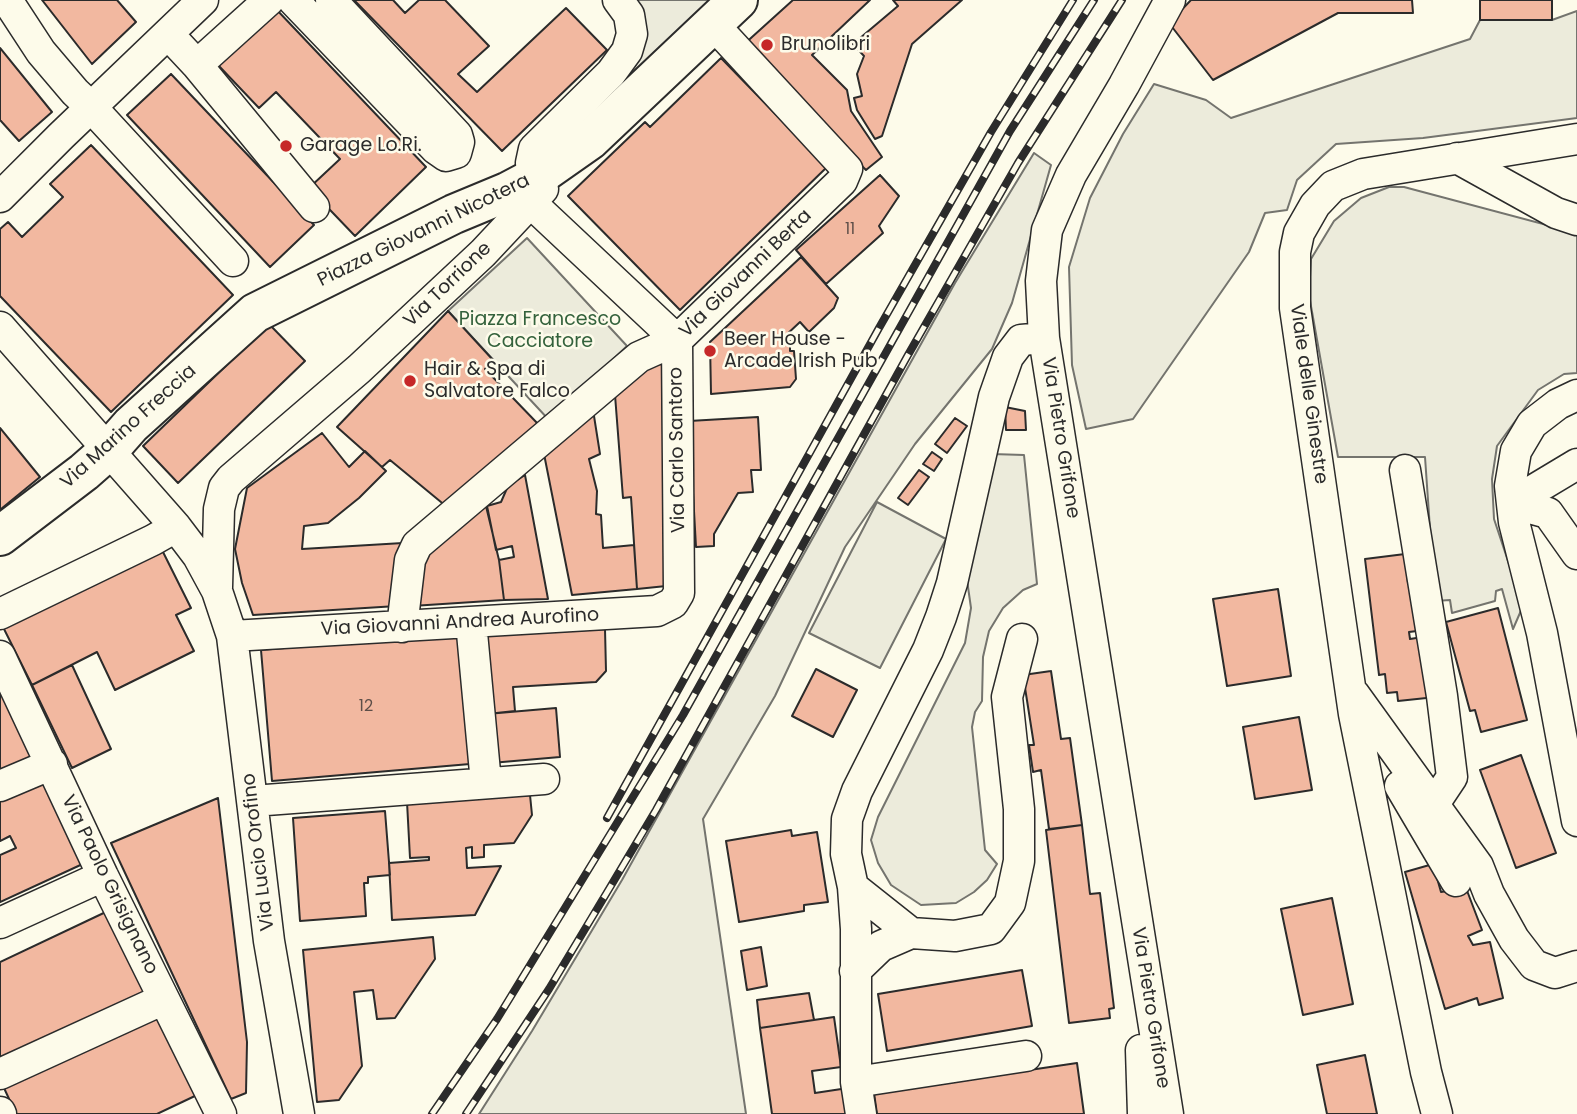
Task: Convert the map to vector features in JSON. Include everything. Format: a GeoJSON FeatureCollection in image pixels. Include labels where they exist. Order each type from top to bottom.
{"type":"FeatureCollection","features":[{"type":"Feature","properties":{"kind":"main road","name":"Piazza Giovanni Nicotera"},"geometry":{"type":"LineString","coordinates":[[255,313],[454,214],[508,192],[532,190],[590,140],[725,12]]}},
{"type":"Feature","properties":{"kind":"main road","name":"Via Marino Freccia"},"geometry":{"type":"LineString","coordinates":[[0,536],[108,450],[131,425],[255,313]]}},
{"type":"Feature","properties":{"kind":"street"},"geometry":{"type":"LineString","coordinates":[[7,0],[41,52],[75,92],[233,261]]}},
{"type":"Feature","properties":{"kind":"street"},"geometry":{"type":"LineString","coordinates":[[0,198],[203,0]]}},
{"type":"Feature","properties":{"kind":"street"},"geometry":{"type":"LineString","coordinates":[[197,65],[269,0]]}},
{"type":"Feature","properties":{"kind":"street"},"geometry":{"type":"LineString","coordinates":[[293,0],[436,149],[446,156],[456,153],[459,142],[457,135],[331,0]]}},
{"type":"Feature","properties":{"kind":"street"},"geometry":{"type":"LineString","coordinates":[[532,190],[531,163],[534,149],[611,73],[627,51],[632,34],[629,15],[618,0]]}},
{"type":"Feature","properties":{"kind":"street","name":"Via Pietro Grifone"},"geometry":{"type":"LineString","coordinates":[[1168,1114],[1044,338],[1041,281],[1047,230],[1071,175],[1170,0]]}},
{"type":"Feature","properties":{"kind":"street","name":"Via Giovanni Berta"},"geometry":{"type":"LineString","coordinates":[[402,627],[410,560],[417,545],[639,357],[677,340],[842,181],[847,169],[725,12]]}},
{"type":"Feature","properties":{"kind":"street"},"geometry":{"type":"LineString","coordinates":[[168,34],[314,206]]}},
{"type":"Feature","properties":{"kind":"street","name":"Viale delle Ginestre"},"geometry":{"type":"LineString","coordinates":[[1437,1114],[1426,1072],[1350,688],[1295,308],[1295,252],[1299,233],[1315,205],[1333,186],[1363,174],[1577,139]]}},
{"type":"Feature","properties":{"kind":"street"},"geometry":{"type":"LineString","coordinates":[[1457,158],[1556,213],[1577,220]]}},
{"type":"Feature","properties":{"kind":"street","name":"Via Carlo Santoro"},"geometry":{"type":"LineString","coordinates":[[532,190],[677,340],[679,593]]}},
{"type":"Feature","properties":{"kind":"street","name":"Via Torrione"},"geometry":{"type":"LineString","coordinates":[[217,591],[219,509],[221,497],[231,478],[359,369],[484,253],[532,190]]}},
{"type":"Feature","properties":{"kind":"street"},"geometry":{"type":"LineString","coordinates":[[0,327],[176,527],[198,556],[217,591]]}},
{"type":"Feature","properties":{"kind":"street"},"geometry":{"type":"LineString","coordinates":[[861,1114],[856,1082],[853,887],[846,854],[847,819],[857,790],[928,650],[941,617],[952,583],[1001,375],[1008,357],[1021,340],[1044,338]]}},
{"type":"Feature","properties":{"kind":"street"},"geometry":{"type":"LineString","coordinates":[[1577,395],[1558,404],[1532,424],[1516,451],[1510,485],[1514,522],[1542,633],[1577,821]]}},
{"type":"Feature","properties":{"kind":"street"},"geometry":{"type":"LineString","coordinates":[[1512,503],[1577,464]]}},
{"type":"Feature","properties":{"kind":"street"},"geometry":{"type":"LineString","coordinates":[[1405,470],[1442,696],[1452,777],[1434,804]]}},
{"type":"Feature","properties":{"kind":"street"},"geometry":{"type":"LineString","coordinates":[[1512,503],[1548,513],[1577,554]]}},
{"type":"Feature","properties":{"kind":"street"},"geometry":{"type":"LineString","coordinates":[[0,614],[176,527]]}},
{"type":"Feature","properties":{"kind":"street","name":"Via Lucio Orofino"},"geometry":{"type":"LineString","coordinates":[[217,591],[232,636],[269,941],[299,1114]]}},
{"type":"Feature","properties":{"kind":"street","name":"Via Giovanni Andrea Aurofino"},"geometry":{"type":"LineString","coordinates":[[232,636],[657,611],[673,603],[679,593]]}},
{"type":"Feature","properties":{"kind":"street"},"geometry":{"type":"LineString","coordinates":[[471,622],[486,783]]}},
{"type":"Feature","properties":{"kind":"street"},"geometry":{"type":"LineString","coordinates":[[855,971],[881,946],[911,933],[955,936],[991,929],[1010,903],[1019,861],[1018,809],[1007,697],[1022,639]]}},
{"type":"Feature","properties":{"kind":"street","name":"Via Paolo Grisignano"},"geometry":{"type":"LineString","coordinates":[[0,656],[217,1113]]}},
{"type":"Feature","properties":{"kind":"street","name":"Viale delle Ginestre"},"geometry":{"type":"LineString","coordinates":[[1350,688],[1478,866],[1489,894],[1514,939],[1534,965],[1555,973],[1577,965]]}},
{"type":"Feature","properties":{"kind":"street","name":"Viale delle Ginestre"},"geometry":{"type":"LineString","coordinates":[[1394,748],[1398,782],[1456,881]]}},
{"type":"Feature","properties":{"kind":"street"},"geometry":{"type":"LineString","coordinates":[[0,786],[52,764]]}},
{"type":"Feature","properties":{"kind":"street"},"geometry":{"type":"LineString","coordinates":[[253,801],[544,779]]}},
{"type":"Feature","properties":{"kind":"street"},"geometry":{"type":"LineString","coordinates":[[0,923],[103,876]]}},
{"type":"Feature","properties":{"kind":"street"},"geometry":{"type":"LineString","coordinates":[[853,887],[911,933]]}},
{"type":"Feature","properties":{"kind":"street","name":"Via Pietro Grifone"},"geometry":{"type":"LineString","coordinates":[[1133,903],[1143,1114]]}},
{"type":"Feature","properties":{"kind":"street"},"geometry":{"type":"LineString","coordinates":[[0,1074],[164,999]]}},
{"type":"Feature","properties":{"kind":"street"},"geometry":{"type":"LineString","coordinates":[[856,1082],[1026,1056]]}},
{"type":"Feature","properties":{"kind":"green space"},"geometry":{"type":"Polygon","coordinates":[[[630,0],[714,0],[619,94],[633,61],[630,0]]]}},
{"type":"Feature","properties":{"kind":"green space"},"geometry":{"type":"Polygon","coordinates":[[[1577,11],[1577,118],[1423,138],[1336,144],[1297,180],[1287,210],[1265,213],[1249,252],[1133,419],[1086,429],[1072,365],[1069,267],[1090,198],[1123,134],[1154,84],[1206,100],[1231,118],[1470,39],[1480,20],[1552,20],[1577,11]]]}},
{"type":"Feature","properties":{"kind":"green space"},"geometry":{"type":"Polygon","coordinates":[[[1034,153],[1051,165],[1012,303],[992,349],[915,444],[845,547],[775,696],[703,819],[746,1114],[479,1114],[622,880],[955,283],[1034,153]]]}},
{"type":"Feature","properties":{"kind":"green space"},"geometry":{"type":"Polygon","coordinates":[[[1389,187],[1404,187],[1577,233],[1577,373],[1564,374],[1538,390],[1497,446],[1492,479],[1494,519],[1523,606],[1513,629],[1502,589],[1496,591],[1495,601],[1452,613],[1450,600],[1435,601],[1425,457],[1338,457],[1309,295],[1311,259],[1334,221],[1361,198],[1389,187]]]}},
{"type":"Feature","properties":{"kind":"green space","name":"Piazza Francesco Cacciatore"},"geometry":{"type":"Polygon","coordinates":[[[527,238],[627,346],[549,420],[448,311],[527,238]]]}},
{"type":"Feature","properties":{"kind":"green space"},"geometry":{"type":"Polygon","coordinates":[[[992,454],[1024,455],[1037,584],[1023,590],[1003,608],[989,631],[983,657],[982,701],[975,712],[972,727],[985,850],[997,864],[987,880],[956,903],[921,905],[891,885],[878,863],[871,840],[878,817],[965,643],[971,608],[966,573],[992,454]]]}},
{"type":"Feature","properties":{"kind":"green space"},"geometry":{"type":"Polygon","coordinates":[[[877,502],[946,539],[880,668],[809,633],[877,502]]]}},
{"type":"Feature","properties":{"kind":"building"},"geometry":{"type":"Polygon","coordinates":[[[42,0],[117,0],[136,22],[92,64],[42,0]]]}},
{"type":"Feature","properties":{"kind":"building"},"geometry":{"type":"Polygon","coordinates":[[[354,0],[393,0],[405,13],[419,0],[445,0],[489,46],[458,74],[477,92],[566,8],[607,50],[502,151],[354,0]]]}},
{"type":"Feature","properties":{"kind":"building"},"geometry":{"type":"Polygon","coordinates":[[[793,0],[870,0],[812,55],[847,90],[851,111],[882,157],[866,170],[741,47],[793,0]]]}},
{"type":"Feature","properties":{"kind":"building"},"geometry":{"type":"Polygon","coordinates":[[[893,0],[962,0],[912,44],[882,136],[875,139],[857,110],[854,98],[862,96],[857,74],[864,56],[853,44],[898,6],[893,0]]]}},
{"type":"Feature","properties":{"kind":"building"},"geometry":{"type":"Polygon","coordinates":[[[1191,0],[1412,0],[1413,13],[1338,13],[1213,80],[1169,23],[1191,0]]]}},
{"type":"Feature","properties":{"kind":"building"},"geometry":{"type":"Polygon","coordinates":[[[1480,0],[1552,0],[1552,20],[1480,20],[1480,0]]]}},
{"type":"Feature","properties":{"kind":"building"},"geometry":{"type":"Polygon","coordinates":[[[276,9],[426,167],[355,236],[309,188],[340,159],[276,92],[259,108],[218,65],[276,9]]]}},
{"type":"Feature","properties":{"kind":"building"},"geometry":{"type":"Polygon","coordinates":[[[0,48],[52,112],[19,141],[0,120],[0,48]]]}},
{"type":"Feature","properties":{"kind":"building"},"geometry":{"type":"Polygon","coordinates":[[[721,58],[827,167],[680,310],[568,196],[645,122],[650,127],[721,58]]]}},
{"type":"Feature","properties":{"kind":"building"},"geometry":{"type":"Polygon","coordinates":[[[171,74],[314,225],[270,267],[127,115],[171,74]]]}},
{"type":"Feature","properties":{"kind":"building"},"geometry":{"type":"Polygon","coordinates":[[[91,145],[233,295],[111,412],[0,296],[0,229],[8,222],[22,237],[63,197],[50,184],[91,145]]]}},
{"type":"Feature","properties":{"kind":"building"},"geometry":{"type":"Polygon","coordinates":[[[880,175],[899,196],[879,226],[883,233],[826,284],[796,250],[880,175]]]}},
{"type":"Feature","properties":{"kind":"building"},"geometry":{"type":"Polygon","coordinates":[[[801,257],[838,298],[834,308],[809,332],[800,322],[784,337],[783,342],[790,341],[790,351],[794,351],[796,379],[790,387],[711,394],[710,342],[801,257]]]}},
{"type":"Feature","properties":{"kind":"building"},"geometry":{"type":"Polygon","coordinates":[[[448,311],[493,360],[485,369],[539,425],[447,507],[390,460],[382,467],[337,427],[448,311]]]}},
{"type":"Feature","properties":{"kind":"building"},"geometry":{"type":"Polygon","coordinates":[[[269,324],[305,361],[178,483],[143,446],[269,324]]]}},
{"type":"Feature","properties":{"kind":"building"},"geometry":{"type":"Polygon","coordinates":[[[663,363],[676,585],[637,589],[631,497],[623,498],[615,395],[647,366],[663,363]]]}},
{"type":"Feature","properties":{"kind":"building"},"geometry":{"type":"Polygon","coordinates":[[[1005,407],[1025,411],[1026,430],[1006,430],[1005,407]]]}},
{"type":"Feature","properties":{"kind":"building"},"geometry":{"type":"Polygon","coordinates":[[[585,416],[594,416],[600,454],[589,459],[597,491],[596,514],[601,515],[603,548],[634,545],[637,589],[572,595],[544,454],[585,416]]]}},
{"type":"Feature","properties":{"kind":"building"},"geometry":{"type":"Polygon","coordinates":[[[758,417],[761,470],[751,470],[753,492],[738,493],[714,534],[714,546],[696,547],[689,421],[758,417]]]}},
{"type":"Feature","properties":{"kind":"building"},"geometry":{"type":"Polygon","coordinates":[[[955,418],[967,426],[947,453],[935,444],[955,418]]]}},
{"type":"Feature","properties":{"kind":"building"},"geometry":{"type":"Polygon","coordinates":[[[0,428],[40,477],[1,509],[0,508],[0,428]]]}},
{"type":"Feature","properties":{"kind":"building"},"geometry":{"type":"Polygon","coordinates":[[[322,433],[349,467],[365,451],[386,471],[328,523],[304,526],[302,549],[403,543],[397,606],[253,615],[242,583],[235,549],[247,488],[322,433]]]}},
{"type":"Feature","properties":{"kind":"building"},"geometry":{"type":"Polygon","coordinates":[[[932,452],[942,459],[934,471],[923,464],[932,452]]]}},
{"type":"Feature","properties":{"kind":"building"},"geometry":{"type":"Polygon","coordinates":[[[919,470],[929,477],[908,505],[898,498],[919,470]]]}},
{"type":"Feature","properties":{"kind":"building"},"geometry":{"type":"Polygon","coordinates":[[[525,475],[548,599],[504,600],[499,560],[514,557],[512,546],[496,550],[487,506],[501,502],[508,486],[525,475]]]}},
{"type":"Feature","properties":{"kind":"building"},"geometry":{"type":"Polygon","coordinates":[[[485,502],[499,560],[504,600],[412,606],[421,567],[433,546],[485,502]]]}},
{"type":"Feature","properties":{"kind":"building"},"geometry":{"type":"Polygon","coordinates":[[[160,546],[191,608],[176,615],[194,651],[115,690],[97,652],[32,685],[2,625],[160,546]]]}},
{"type":"Feature","properties":{"kind":"building"},"geometry":{"type":"Polygon","coordinates":[[[1405,554],[1408,583],[1420,582],[1425,630],[1409,632],[1410,639],[1429,636],[1436,697],[1398,701],[1397,692],[1387,693],[1385,674],[1379,675],[1365,559],[1405,554]]]}},
{"type":"Feature","properties":{"kind":"building"},"geometry":{"type":"Polygon","coordinates":[[[1278,589],[1291,676],[1227,686],[1213,599],[1278,589]]]}},
{"type":"Feature","properties":{"kind":"building"},"geometry":{"type":"Polygon","coordinates":[[[1498,608],[1527,720],[1481,732],[1475,710],[1470,711],[1446,622],[1498,608]]]}},
{"type":"Feature","properties":{"kind":"building"},"geometry":{"type":"Polygon","coordinates":[[[605,629],[606,671],[596,682],[513,687],[515,711],[487,714],[479,636],[605,629]]]}},
{"type":"Feature","properties":{"kind":"building"},"geometry":{"type":"Polygon","coordinates":[[[460,633],[470,764],[272,781],[261,650],[460,633]]]}},
{"type":"Feature","properties":{"kind":"building"},"geometry":{"type":"Polygon","coordinates":[[[72,665],[111,749],[72,768],[32,685],[72,665]]]}},
{"type":"Feature","properties":{"kind":"building"},"geometry":{"type":"Polygon","coordinates":[[[816,669],[857,690],[833,737],[792,716],[816,669]]]}},
{"type":"Feature","properties":{"kind":"building"},"geometry":{"type":"Polygon","coordinates":[[[1051,671],[1061,739],[1070,738],[1082,825],[1049,829],[1041,770],[1033,772],[1029,745],[1034,745],[1023,675],[1051,671]]]}},
{"type":"Feature","properties":{"kind":"building"},"geometry":{"type":"Polygon","coordinates":[[[0,675],[40,756],[0,775],[0,675]]]}},
{"type":"Feature","properties":{"kind":"building"},"geometry":{"type":"Polygon","coordinates":[[[556,708],[560,757],[491,763],[487,714],[556,708]]]}},
{"type":"Feature","properties":{"kind":"building"},"geometry":{"type":"Polygon","coordinates":[[[1299,717],[1312,790],[1255,799],[1243,727],[1299,717]]]}},
{"type":"Feature","properties":{"kind":"building"},"geometry":{"type":"Polygon","coordinates":[[[1521,755],[1556,853],[1516,868],[1480,770],[1521,755]]]}},
{"type":"Feature","properties":{"kind":"building"},"geometry":{"type":"Polygon","coordinates":[[[47,776],[87,862],[0,902],[0,855],[16,848],[10,836],[0,841],[0,798],[47,776]]]}},
{"type":"Feature","properties":{"kind":"building"},"geometry":{"type":"Polygon","coordinates":[[[530,795],[532,815],[514,843],[484,845],[484,857],[472,858],[472,847],[466,848],[467,868],[501,866],[475,915],[392,920],[389,863],[429,860],[429,857],[410,858],[407,802],[530,795]]]}},
{"type":"Feature","properties":{"kind":"building"},"geometry":{"type":"Polygon","coordinates":[[[218,798],[247,1042],[246,1093],[231,1099],[111,843],[218,798]]]}},
{"type":"Feature","properties":{"kind":"building"},"geometry":{"type":"Polygon","coordinates":[[[385,811],[390,875],[368,877],[368,883],[364,883],[366,916],[300,921],[293,818],[385,811]]]}},
{"type":"Feature","properties":{"kind":"building"},"geometry":{"type":"Polygon","coordinates":[[[1082,825],[1090,894],[1100,893],[1114,1008],[1109,1009],[1110,1018],[1069,1023],[1046,830],[1082,825]]]}},
{"type":"Feature","properties":{"kind":"building"},"geometry":{"type":"Polygon","coordinates":[[[791,830],[792,836],[817,832],[828,902],[804,905],[804,911],[739,922],[726,841],[791,830]]]}},
{"type":"Feature","properties":{"kind":"building"},"geometry":{"type":"Polygon","coordinates":[[[1433,864],[1441,892],[1466,888],[1482,930],[1468,936],[1473,945],[1490,942],[1503,998],[1479,1005],[1477,998],[1445,1009],[1405,872],[1433,864]]]}},
{"type":"Feature","properties":{"kind":"building"},"geometry":{"type":"Polygon","coordinates":[[[1332,898],[1353,1004],[1303,1015],[1281,909],[1332,898]]]}},
{"type":"Feature","properties":{"kind":"building"},"geometry":{"type":"Polygon","coordinates":[[[110,910],[148,991],[0,1061],[0,962],[110,910]]]}},
{"type":"Feature","properties":{"kind":"building"},"geometry":{"type":"Polygon","coordinates":[[[433,937],[435,959],[395,1018],[377,1019],[373,990],[354,992],[362,1066],[339,1100],[317,1102],[303,950],[433,937]]]}},
{"type":"Feature","properties":{"kind":"building"},"geometry":{"type":"Polygon","coordinates":[[[761,947],[767,986],[747,990],[741,951],[761,947]]]}},
{"type":"Feature","properties":{"kind":"building"},"geometry":{"type":"Polygon","coordinates":[[[1022,970],[1032,1026],[887,1051],[878,994],[1022,970]]]}},
{"type":"Feature","properties":{"kind":"building"},"geometry":{"type":"Polygon","coordinates":[[[809,993],[814,1020],[760,1028],[757,1000],[809,993]]]}},
{"type":"Feature","properties":{"kind":"building"},"geometry":{"type":"Polygon","coordinates":[[[160,1015],[197,1095],[157,1114],[16,1114],[4,1088],[160,1015]]]}},
{"type":"Feature","properties":{"kind":"building"},"geometry":{"type":"Polygon","coordinates":[[[834,1017],[841,1067],[812,1071],[815,1093],[848,1088],[851,1114],[772,1114],[760,1028],[834,1017]]]}},
{"type":"Feature","properties":{"kind":"building"},"geometry":{"type":"Polygon","coordinates":[[[1365,1055],[1377,1114],[1327,1114],[1317,1065],[1365,1055]]]}},
{"type":"Feature","properties":{"kind":"building"},"geometry":{"type":"Polygon","coordinates":[[[1077,1063],[1084,1114],[877,1114],[874,1093],[1077,1063]]]}},
{"type":"Feature","properties":{"kind":"railway"},"geometry":{"type":"LineString","coordinates":[[607,818],[879,328],[991,132],[1073,0]]}},
{"type":"Feature","properties":{"kind":"railway"},"geometry":{"type":"LineString","coordinates":[[432,1114],[497,1019],[683,715],[1010,131],[1094,0]]}},
{"type":"Feature","properties":{"kind":"railway"},"geometry":{"type":"LineString","coordinates":[[466,1114],[549,989],[656,810],[908,355],[1018,163],[1122,0]]}},
{"type":"Feature","properties":{"kind":"place","name":"Brunolibri"},"geometry":{"type":"Point","coordinates":[767,45]}},
{"type":"Feature","properties":{"kind":"place","name":"Garage Lo.Ri."},"geometry":{"type":"Point","coordinates":[286,146]}},
{"type":"Feature","properties":{"kind":"place","name":"Beer House - Arcade Irish Pub"},"geometry":{"type":"Point","coordinates":[710,351]}},
{"type":"Feature","properties":{"kind":"place","name":"Hair & Spa di Salvatore Falco"},"geometry":{"type":"Point","coordinates":[410,381]}}]}
